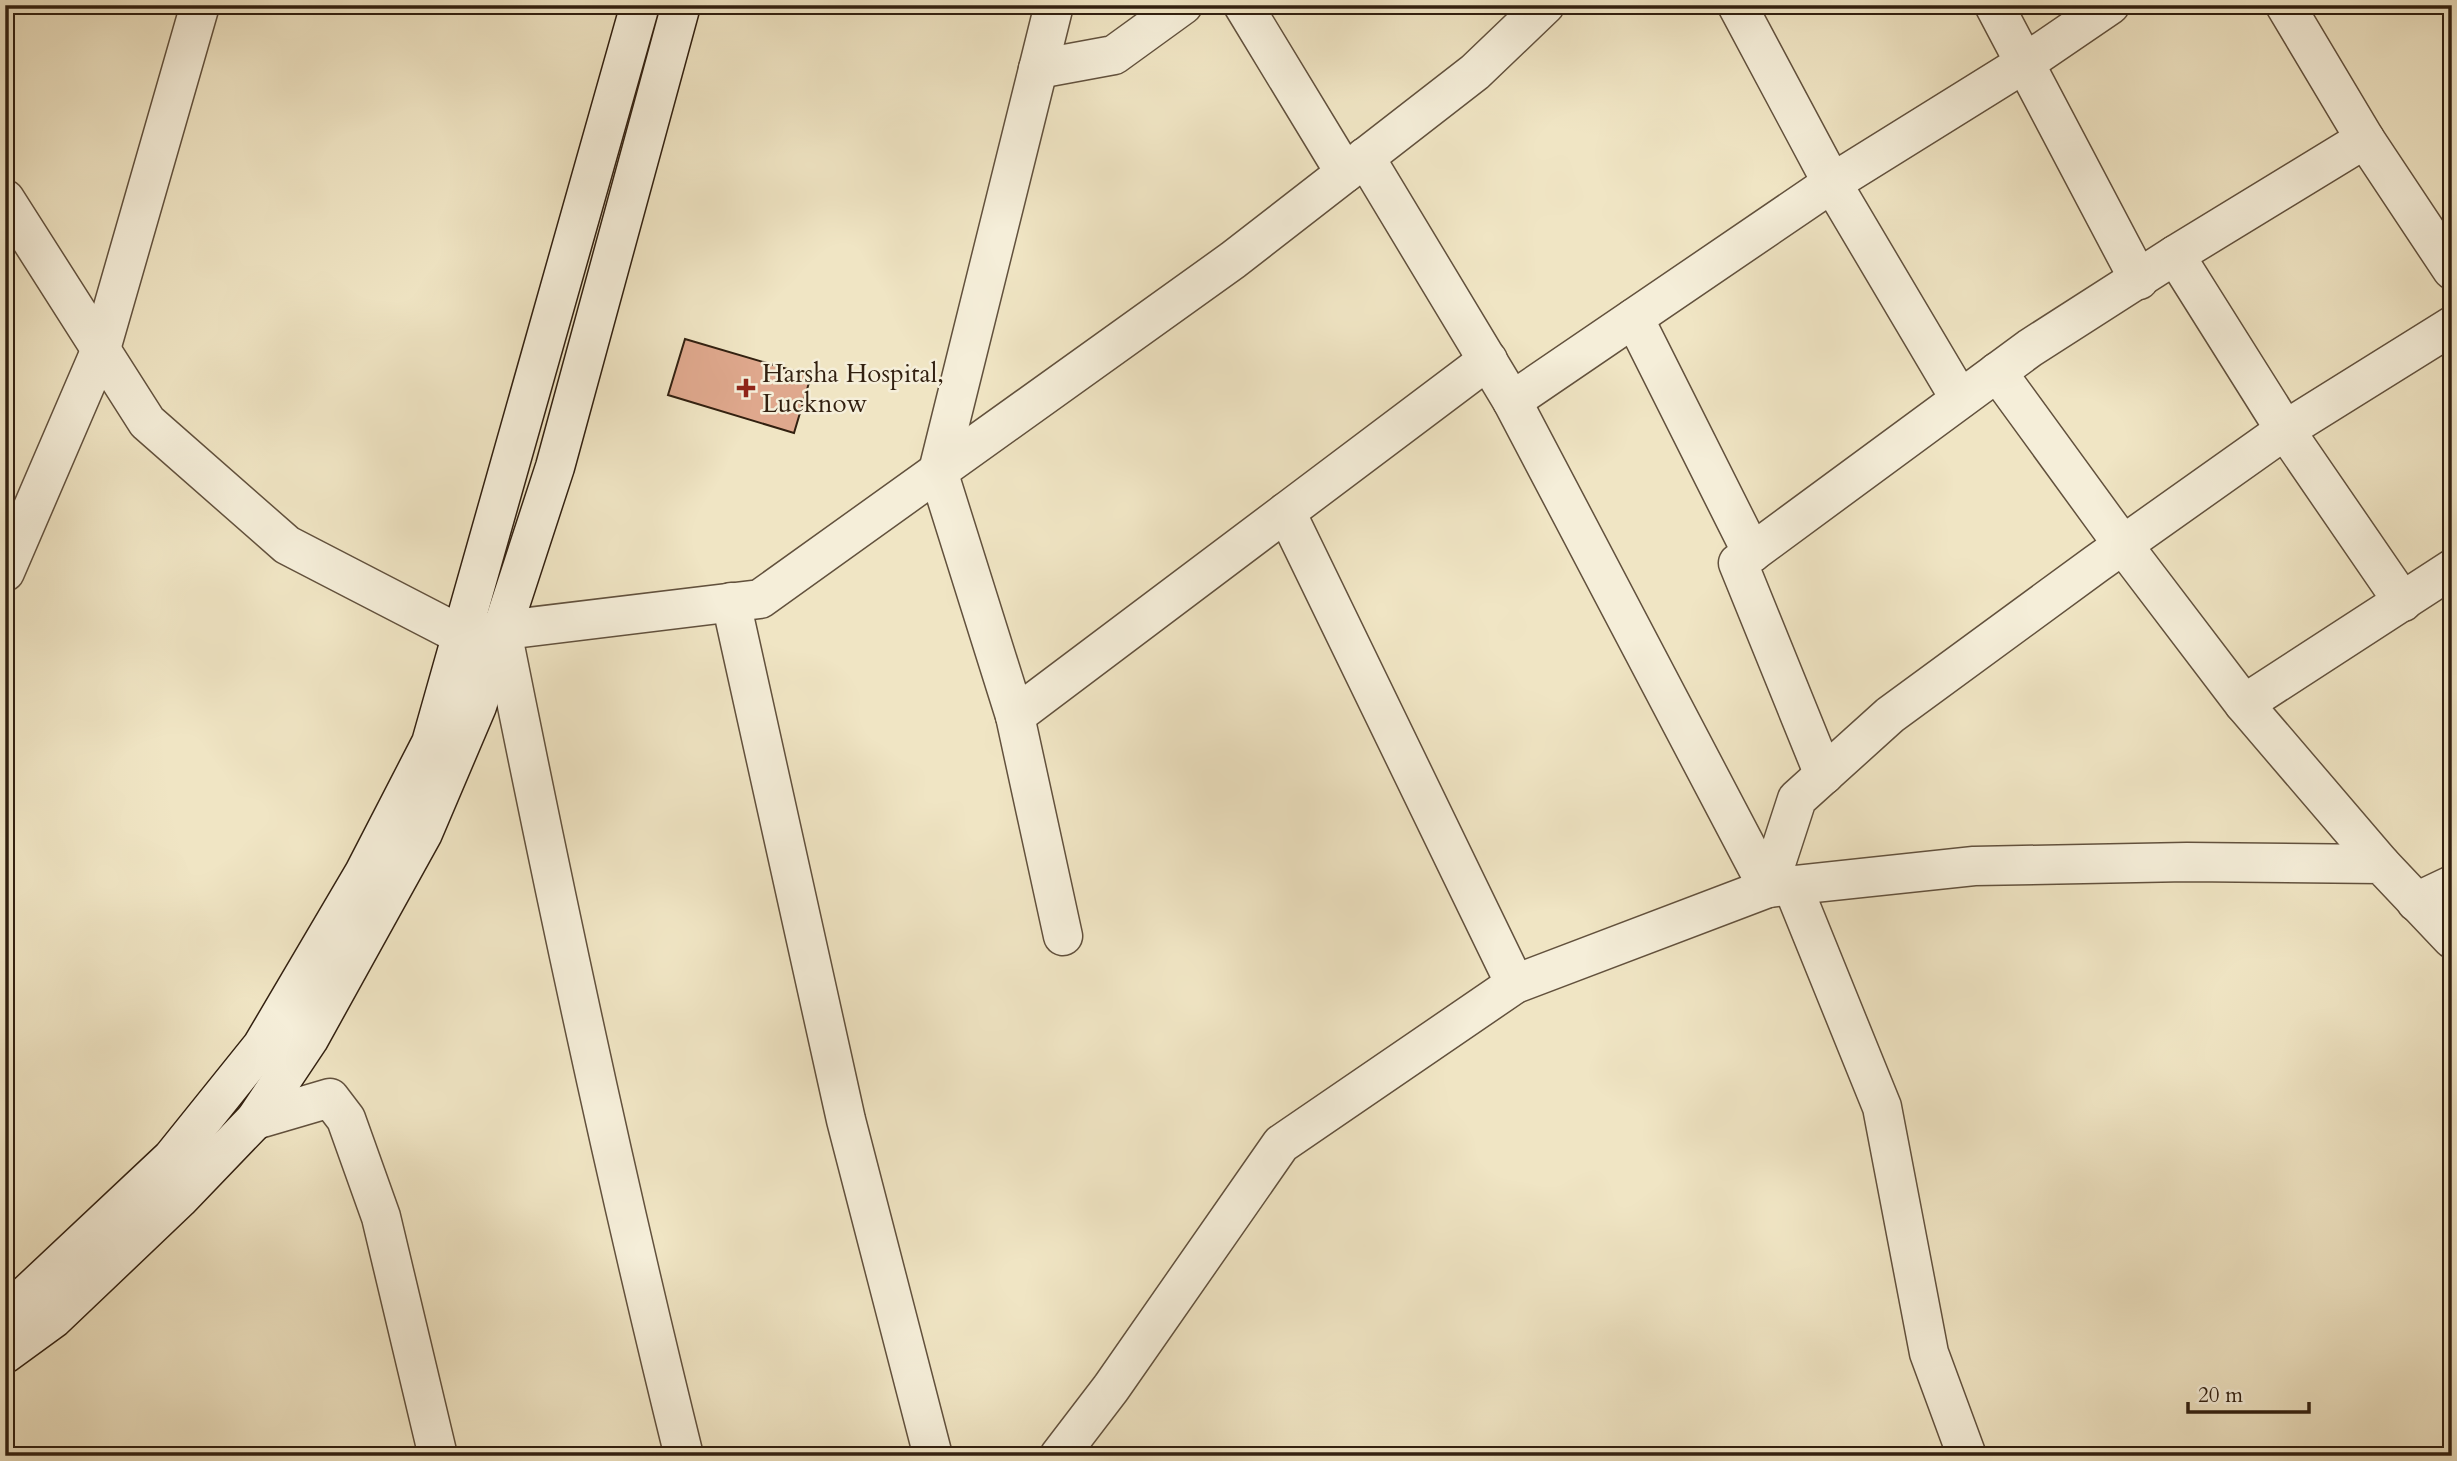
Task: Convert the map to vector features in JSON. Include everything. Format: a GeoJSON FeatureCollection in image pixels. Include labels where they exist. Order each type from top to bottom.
{"type":"FeatureCollection","features":[{"type":"Feature","properties":{"kind":"street"},"geometry":{"type":"LineString","coordinates":[[5,572],[101,349],[200,5]]}},
{"type":"Feature","properties":{"kind":"street"},"geometry":{"type":"LineString","coordinates":[[5,1315],[172,1157],[262,1046],[364,873],[431,743],[640,5]]}},
{"type":"Feature","properties":{"kind":"street"},"geometry":{"type":"LineString","coordinates":[[5,1354],[53,1319],[179,1199],[255,1120],[309,1039],[423,832],[477,706],[555,467],[681,5]]}},
{"type":"Feature","properties":{"kind":"street"},"geometry":{"type":"LineString","coordinates":[[1054,5],[938,471],[1015,716],[1063,936]]}},
{"type":"Feature","properties":{"kind":"street"},"geometry":{"type":"LineString","coordinates":[[1038,69],[1114,55],[1182,5]]}},
{"type":"Feature","properties":{"kind":"street"},"geometry":{"type":"LineString","coordinates":[[1243,5],[1488,360],[1780,886],[1882,1107],[1929,1353],[1967,1456]]}},
{"type":"Feature","properties":{"kind":"street"},"geometry":{"type":"LineString","coordinates":[[5,199],[147,422],[287,545],[461,635],[502,631],[760,598],[1233,260],[1475,72],[1545,5]]}},
{"type":"Feature","properties":{"kind":"street"},"geometry":{"type":"LineString","coordinates":[[1737,5],[1832,183],[1960,400]]}},
{"type":"Feature","properties":{"kind":"street"},"geometry":{"type":"LineString","coordinates":[[1994,5],[2139,280]]}},
{"type":"Feature","properties":{"kind":"street"},"geometry":{"type":"LineString","coordinates":[[1512,401],[1832,183],[2025,63],[2110,5]]}},
{"type":"Feature","properties":{"kind":"street"},"geometry":{"type":"LineString","coordinates":[[2285,5],[2365,139],[2452,270]]}},
{"type":"Feature","properties":{"kind":"street"},"geometry":{"type":"LineString","coordinates":[[1824,775],[1738,563],[2030,348],[2175,255],[2365,139]]}},
{"type":"Feature","properties":{"kind":"street"},"geometry":{"type":"LineString","coordinates":[[2175,255],[2285,430],[2403,602]]}},
{"type":"Feature","properties":{"kind":"street"},"geometry":{"type":"LineString","coordinates":[[1634,318],[1752,553]]}},
{"type":"Feature","properties":{"kind":"street"},"geometry":{"type":"LineString","coordinates":[[1780,886],[1797,800],[1889,715],[2285,430],[2452,326]]}},
{"type":"Feature","properties":{"kind":"street"},"geometry":{"type":"LineString","coordinates":[[1015,716],[1488,360]]}},
{"type":"Feature","properties":{"kind":"street"},"geometry":{"type":"LineString","coordinates":[[1997,372],[2123,545],[2244,704],[2381,864],[2452,939]]}},
{"type":"Feature","properties":{"kind":"street"},"geometry":{"type":"LineString","coordinates":[[1286,512],[1515,984]]}},
{"type":"Feature","properties":{"kind":"street"},"geometry":{"type":"LineString","coordinates":[[2244,704],[2452,569]]}},
{"type":"Feature","properties":{"kind":"street"},"geometry":{"type":"LineString","coordinates":[[731,602],[846,1120],[933,1456]]}},
{"type":"Feature","properties":{"kind":"street"},"geometry":{"type":"LineString","coordinates":[[502,631],[575,988],[638,1271],[684,1456]]}},
{"type":"Feature","properties":{"kind":"street"},"geometry":{"type":"LineString","coordinates":[[1059,1456],[1111,1388],[1281,1144],[1515,984],[1780,886],[1974,866],[2187,862],[2381,864]]}},
{"type":"Feature","properties":{"kind":"street"},"geometry":{"type":"LineString","coordinates":[[2416,902],[2452,885]]}},
{"type":"Feature","properties":{"kind":"street"},"geometry":{"type":"LineString","coordinates":[[255,1120],[330,1098],[346,1119],[381,1217],[438,1456]]}},
{"type":"Feature","properties":{"kind":"building"},"geometry":{"type":"Polygon","coordinates":[[[685,339],[811,376],[794,433],[668,395],[685,339]]]}},
{"type":"Feature","properties":{"kind":"place","name":"Harsha Hospital, Lucknow"},"geometry":{"type":"Point","coordinates":[746,388]}}]}
